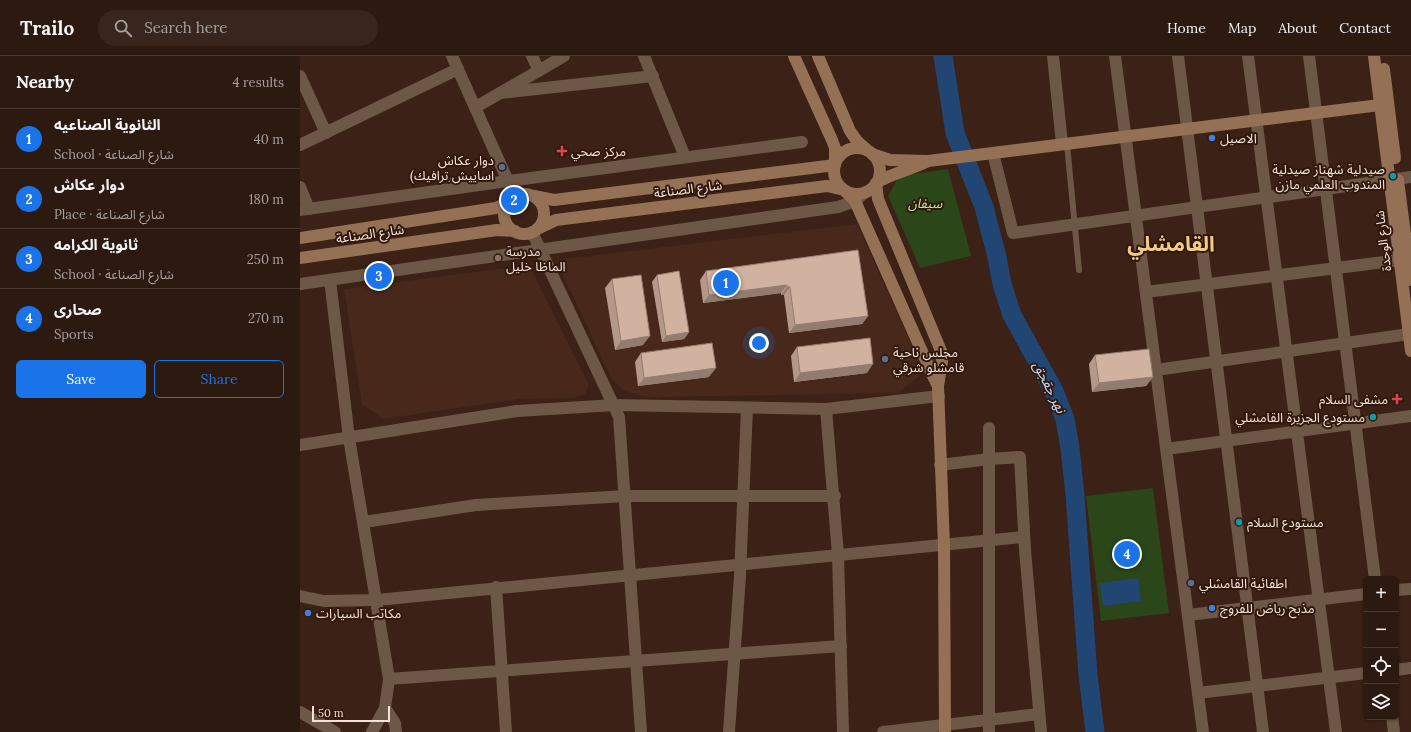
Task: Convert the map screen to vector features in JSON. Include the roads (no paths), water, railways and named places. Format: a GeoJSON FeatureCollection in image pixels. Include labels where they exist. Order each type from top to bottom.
{"type":"FeatureCollection","features":[{"type":"Feature","properties":{"kind":"street"},"geometry":{"type":"LineString","coordinates":[[452,56],[508,181],[513,199]]}},
{"type":"Feature","properties":{"kind":"street"},"geometry":{"type":"LineString","coordinates":[[532,56],[539,71]]}},
{"type":"Feature","properties":{"kind":"street"},"geometry":{"type":"LineString","coordinates":[[476,107],[564,56]]}},
{"type":"Feature","properties":{"kind":"street"},"geometry":{"type":"LineString","coordinates":[[644,56],[685,157]]}},
{"type":"Feature","properties":{"kind":"street"},"geometry":{"type":"LineString","coordinates":[[794,56],[835,148],[836,179],[844,190],[856,201],[939,391]]}},
{"type":"Feature","properties":{"kind":"street"},"geometry":{"type":"LineString","coordinates":[[818,56],[850,131],[859,144],[871,153],[879,166],[879,173],[876,183],[878,200],[941,351],[942,362],[939,391],[940,465],[944,546],[945,728]]}},
{"type":"Feature","properties":{"kind":"street"},"geometry":{"type":"LineString","coordinates":[[1053,56],[1064,144]]}},
{"type":"Feature","properties":{"kind":"street"},"geometry":{"type":"LineString","coordinates":[[1118,56],[1125,137],[1203,732]]}},
{"type":"Feature","properties":{"kind":"street"},"geometry":{"type":"LineString","coordinates":[[1178,56],[1264,732]]}},
{"type":"Feature","properties":{"kind":"street"},"geometry":{"type":"LineString","coordinates":[[1248,56],[1336,732]]}},
{"type":"Feature","properties":{"kind":"street"},"geometry":{"type":"LineString","coordinates":[[1309,56],[1375,576]]}},
{"type":"Feature","properties":{"kind":"street","name":"شارع الوحدة"},"geometry":{"type":"LineString","coordinates":[[1374,56],[1384,104],[1394,179],[1411,280]]}},
{"type":"Feature","properties":{"kind":"street","name":"شارع الوحدة"},"geometry":{"type":"LineString","coordinates":[[1382,56],[1384,104]]}},
{"type":"Feature","properties":{"kind":"street"},"geometry":{"type":"LineString","coordinates":[[300,145],[458,69]]}},
{"type":"Feature","properties":{"kind":"street"},"geometry":{"type":"LineString","coordinates":[[300,76],[326,133]]}},
{"type":"Feature","properties":{"kind":"street"},"geometry":{"type":"LineString","coordinates":[[500,93],[652,76]]}},
{"type":"Feature","properties":{"kind":"street"},"geometry":{"type":"LineString","coordinates":[[835,165],[840,156],[849,150],[859,149],[890,160],[928,161],[1384,104]]}},
{"type":"Feature","properties":{"kind":"street"},"geometry":{"type":"LineString","coordinates":[[300,187],[305,210],[508,181],[802,142]]}},
{"type":"Feature","properties":{"kind":"street"},"geometry":{"type":"LineString","coordinates":[[989,153],[1013,233],[1411,177]]}},
{"type":"Feature","properties":{"kind":"street"},"geometry":{"type":"LineString","coordinates":[[300,284],[838,207],[856,201],[876,183],[892,174],[911,169],[928,161]]}},
{"type":"Feature","properties":{"kind":"street"},"geometry":{"type":"LineString","coordinates":[[300,238],[496,208],[513,199],[528,194],[554,200],[835,165]]}},
{"type":"Feature","properties":{"kind":"street","name":"شارع الوحدة"},"geometry":{"type":"LineString","coordinates":[[1394,179],[1400,260],[1411,351]]}},
{"type":"Feature","properties":{"kind":"street","name":"شارع الصناعة"},"geometry":{"type":"LineString","coordinates":[[534,231],[556,220],[827,186],[844,190]]}},
{"type":"Feature","properties":{"kind":"street"},"geometry":{"type":"LineString","coordinates":[[844,190],[854,193],[865,192]]}},
{"type":"Feature","properties":{"kind":"street"},"geometry":{"type":"LineString","coordinates":[[513,199],[506,207],[505,218],[511,228],[515,231],[526,234],[541,226],[544,215],[542,204],[534,196]]}},
{"type":"Feature","properties":{"kind":"street","name":"شارع الصناعة"},"geometry":{"type":"LineString","coordinates":[[300,258],[497,230],[515,231]]}},
{"type":"Feature","properties":{"kind":"street"},"geometry":{"type":"LineString","coordinates":[[534,231],[540,250],[620,417],[640,732]]}},
{"type":"Feature","properties":{"kind":"street"},"geometry":{"type":"LineString","coordinates":[[1146,292],[1400,260]]}},
{"type":"Feature","properties":{"kind":"street"},"geometry":{"type":"LineString","coordinates":[[330,280],[349,438],[389,679],[389,690],[385,708],[372,732]]}},
{"type":"Feature","properties":{"kind":"street"},"geometry":{"type":"LineString","coordinates":[[1156,370],[1409,334]]}},
{"type":"Feature","properties":{"kind":"street"},"geometry":{"type":"LineString","coordinates":[[300,445],[517,411],[615,405],[826,409],[939,391]]}},
{"type":"Feature","properties":{"kind":"street"},"geometry":{"type":"LineString","coordinates":[[729,732],[744,495],[746,408]]}},
{"type":"Feature","properties":{"kind":"street"},"geometry":{"type":"LineString","coordinates":[[826,409],[835,496],[843,732]]}},
{"type":"Feature","properties":{"kind":"street"},"geometry":{"type":"LineString","coordinates":[[1166,449],[1411,416]]}},
{"type":"Feature","properties":{"kind":"street"},"geometry":{"type":"LineString","coordinates":[[988,726],[989,428]]}},
{"type":"Feature","properties":{"kind":"street"},"geometry":{"type":"LineString","coordinates":[[940,465],[1020,457],[1024,537],[1041,732]]}},
{"type":"Feature","properties":{"kind":"street"},"geometry":{"type":"LineString","coordinates":[[364,522],[476,505],[626,496],[835,496]]}},
{"type":"Feature","properties":{"kind":"street"},"geometry":{"type":"LineString","coordinates":[[300,596],[324,601],[377,600],[496,587],[944,546],[989,539],[1024,537]]}},
{"type":"Feature","properties":{"kind":"street"},"geometry":{"type":"LineString","coordinates":[[496,587],[506,732]]}},
{"type":"Feature","properties":{"kind":"street"},"geometry":{"type":"LineString","coordinates":[[1399,590],[1411,589]]}},
{"type":"Feature","properties":{"kind":"street"},"geometry":{"type":"LineString","coordinates":[[1188,615],[1363,594]]}},
{"type":"Feature","properties":{"kind":"street"},"geometry":{"type":"LineString","coordinates":[[389,679],[841,646]]}},
{"type":"Feature","properties":{"kind":"street"},"geometry":{"type":"LineString","coordinates":[[1399,670],[1411,668]]}},
{"type":"Feature","properties":{"kind":"street"},"geometry":{"type":"LineString","coordinates":[[1198,693],[1363,674]]}},
{"type":"Feature","properties":{"kind":"street"},"geometry":{"type":"LineString","coordinates":[[385,708],[395,723],[396,732]]}},
{"type":"Feature","properties":{"kind":"street"},"geometry":{"type":"LineString","coordinates":[[300,712],[335,732]]}},
{"type":"Feature","properties":{"kind":"street"},"geometry":{"type":"LineString","coordinates":[[883,732],[988,726],[1039,714]]}},
{"type":"Feature","properties":{"kind":"street"},"geometry":{"type":"LineString","coordinates":[[1392,720],[1394,732]]}},
{"type":"Feature","properties":{"kind":"lane"},"geometry":{"type":"LineString","coordinates":[[1064,144],[1075,224],[1079,270]]}},
{"type":"Feature","properties":{"kind":"water"},"geometry":{"type":"Polygon","coordinates":[[[1138,578],[1141,601],[1103,606],[1100,583],[1138,578]]]}},
{"type":"Feature","properties":{"kind":"waterway","name":"نهر جقجق"},"geometry":{"type":"LineString","coordinates":[[943,56],[955,133],[984,207],[997,257],[1002,284],[1012,315],[1054,391],[1065,419],[1075,495],[1088,675],[1095,732]]}},
{"type":"Feature","properties":{"kind":"place","name":"الاصيل"},"geometry":{"type":"Point","coordinates":[1212,138]}},
{"type":"Feature","properties":{"kind":"place","name":"مركز صحي"},"geometry":{"type":"Point","coordinates":[562,151]}},
{"type":"Feature","properties":{"kind":"place","name":"دوار عكاش (اساييش٫ترافيك"},"geometry":{"type":"Point","coordinates":[502,167]}},
{"type":"Feature","properties":{"kind":"place","name":"صيدلية شهناز صيدلية المندوب العلمي مازن"},"geometry":{"type":"Point","coordinates":[1393,176]}},
{"type":"Feature","properties":{"kind":"place","name":"دوار عكاش"},"geometry":{"type":"Point","coordinates":[514,200]}},
{"type":"Feature","properties":{"kind":"place","name":"مدرسة الماظا خليل"},"geometry":{"type":"Point","coordinates":[498,258]}},
{"type":"Feature","properties":{"kind":"place","name":"ثانوية الكرامه"},"geometry":{"type":"Point","coordinates":[379,276]}},
{"type":"Feature","properties":{"kind":"place","name":"الثانوية الصناعيه"},"geometry":{"type":"Point","coordinates":[726,283]}},
{"type":"Feature","properties":{"kind":"place","name":"مجلس ناحية قامشلو شرقي"},"geometry":{"type":"Point","coordinates":[885,359]}},
{"type":"Feature","properties":{"kind":"place","name":"مشفى السلام"},"geometry":{"type":"Point","coordinates":[1397,399]}},
{"type":"Feature","properties":{"kind":"place","name":"مستودع الجزيرة القامشلي"},"geometry":{"type":"Point","coordinates":[1373,417]}},
{"type":"Feature","properties":{"kind":"place","name":"مستودع السلام"},"geometry":{"type":"Point","coordinates":[1239,522]}},
{"type":"Feature","properties":{"kind":"place","name":"صحارى"},"geometry":{"type":"Point","coordinates":[1127,554]}},
{"type":"Feature","properties":{"kind":"place","name":"اطفائية القامشلي"},"geometry":{"type":"Point","coordinates":[1191,583]}},
{"type":"Feature","properties":{"kind":"place","name":"مذبح رياض للفروج"},"geometry":{"type":"Point","coordinates":[1212,608]}},
{"type":"Feature","properties":{"kind":"place","name":"مكاتب السيارات"},"geometry":{"type":"Point","coordinates":[308,613]}},
{"type":"Feature","properties":{"kind":"district","name":"القامشلي"},"geometry":{"type":"Point","coordinates":[1171,243]}},
{"type":"Feature","properties":{"kind":"park label","name":"سيفان"},"geometry":{"type":"Point","coordinates":[925,203]}}]}
